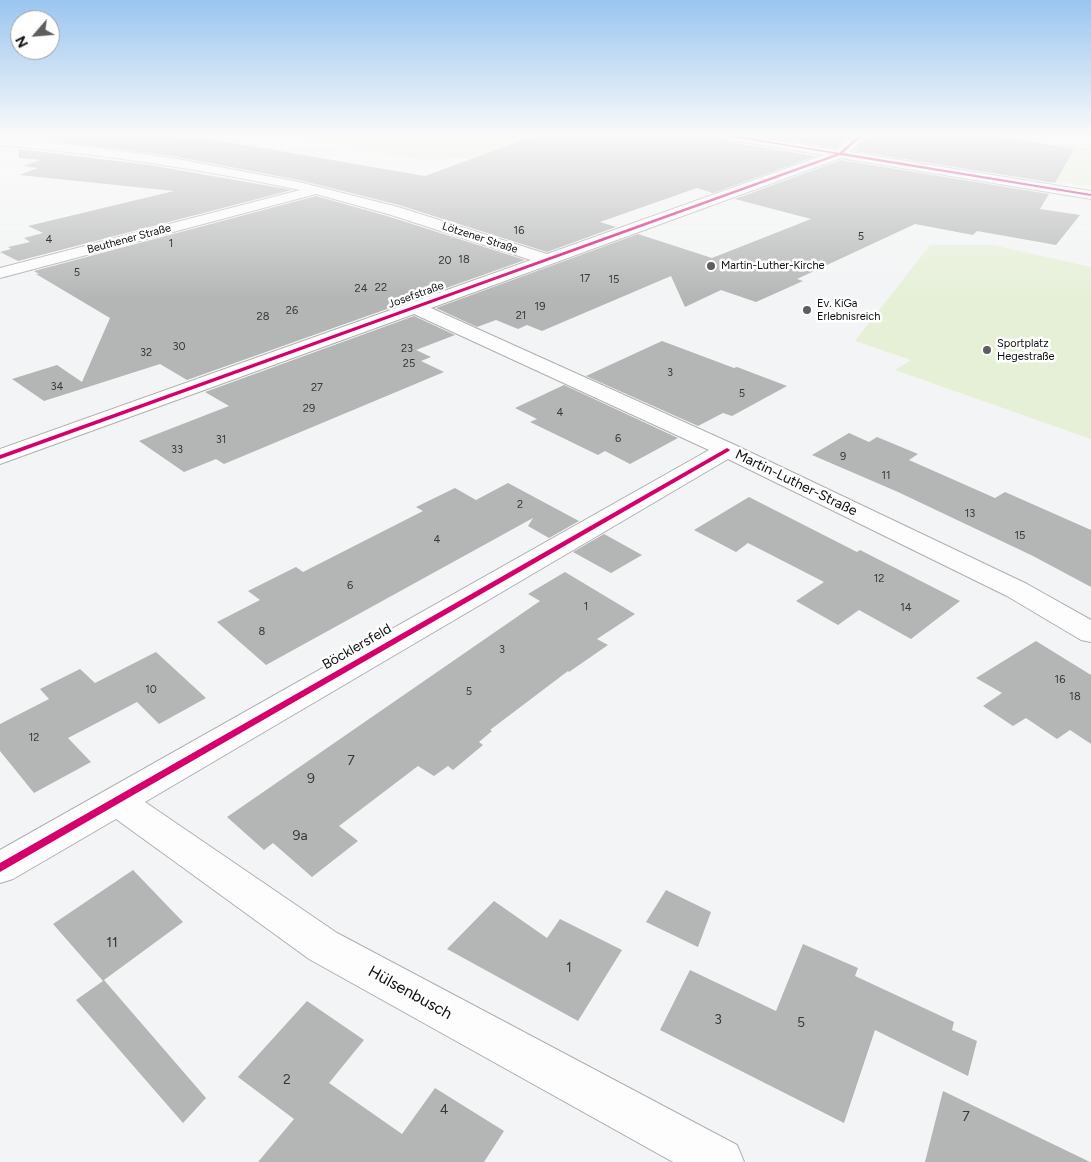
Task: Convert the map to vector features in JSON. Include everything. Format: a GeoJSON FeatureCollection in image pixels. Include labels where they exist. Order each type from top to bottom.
{"type":"FeatureCollection","features":[{"type":"Feature","properties":{"kind":"street","name":"Beuthener Straße"},"geometry":{"type":"LineString","coordinates":[[0,273],[315,190]]}},
{"type":"Feature","properties":{"kind":"street","name":"Lötzener Straße"},"geometry":{"type":"LineString","coordinates":[[317,190],[370,204],[548,260]]}},
{"type":"Feature","properties":{"kind":"street","name":"Josefstraße"},"geometry":{"type":"LineString","coordinates":[[0,457],[740,190]]}},
{"type":"Feature","properties":{"kind":"street"},"geometry":{"type":"LineString","coordinates":[[1062,190],[1091,195]]}},
{"type":"Feature","properties":{"kind":"street","name":"Martin-Luther-Straße"},"geometry":{"type":"LineString","coordinates":[[414,307],[727,450],[1017,590],[1091,633]]}},
{"type":"Feature","properties":{"kind":"street","name":"Böcklersfeld"},"geometry":{"type":"LineString","coordinates":[[0,868],[727,450]]}},
{"type":"Feature","properties":{"kind":"street","name":"Hülsenbusch"},"geometry":{"type":"LineString","coordinates":[[116,800],[323,946],[720,1162]]}},
{"type":"Feature","properties":{"kind":"green space","name":"Sportplatz Hegestraße"},"geometry":{"type":"Polygon","coordinates":[[[930,245],[993,245],[1091,267],[1091,439],[895,370],[911,360],[855,341],[930,245]]]}},
{"type":"Feature","properties":{"kind":"building"},"geometry":{"type":"Polygon","coordinates":[[[167,190],[291,190],[18,261],[0,252],[11,249],[8,247],[30,242],[24,238],[43,233],[28,226],[174,191],[167,190]]]}},
{"type":"Feature","properties":{"kind":"building"},"geometry":{"type":"Polygon","coordinates":[[[340,190],[691,190],[600,222],[616,227],[547,252],[399,205],[340,190]]]}},
{"type":"Feature","properties":{"kind":"building"},"geometry":{"type":"Polygon","coordinates":[[[704,190],[721,190],[713,193],[704,190]]]}},
{"type":"Feature","properties":{"kind":"building"},"geometry":{"type":"Polygon","coordinates":[[[759,190],[1026,190],[1049,194],[1040,209],[1080,215],[1056,245],[977,231],[973,235],[915,224],[797,279],[803,281],[756,302],[721,290],[685,307],[671,276],[542,331],[527,325],[518,329],[496,320],[477,327],[436,308],[638,234],[712,258],[811,219],[735,199],[759,190]]]}},
{"type":"Feature","properties":{"kind":"building"},"geometry":{"type":"Polygon","coordinates":[[[316,196],[387,216],[525,260],[187,380],[160,364],[44,401],[12,379],[57,365],[82,382],[110,318],[34,271],[316,196]]]}},
{"type":"Feature","properties":{"kind":"building"},"geometry":{"type":"Polygon","coordinates":[[[414,316],[455,335],[416,350],[431,357],[421,361],[444,372],[224,464],[216,459],[184,472],[139,441],[229,406],[205,392],[414,316]]]}},
{"type":"Feature","properties":{"kind":"building"},"geometry":{"type":"Polygon","coordinates":[[[662,341],[787,386],[732,416],[723,413],[698,426],[586,376],[662,341]]]}},
{"type":"Feature","properties":{"kind":"building"},"geometry":{"type":"Polygon","coordinates":[[[564,385],[678,438],[630,464],[605,451],[598,455],[530,422],[537,419],[515,408],[564,385]]]}},
{"type":"Feature","properties":{"kind":"building"},"geometry":{"type":"Polygon","coordinates":[[[849,433],[869,442],[877,437],[918,454],[909,460],[995,498],[1005,492],[1091,530],[1091,587],[1033,556],[898,492],[812,455],[849,433]]]}},
{"type":"Feature","properties":{"kind":"building"},"geometry":{"type":"Polygon","coordinates":[[[508,483],[579,521],[549,538],[528,526],[533,518],[266,665],[217,622],[260,600],[248,591],[296,567],[303,572],[423,511],[416,507],[455,488],[476,500],[508,483]]]}},
{"type":"Feature","properties":{"kind":"building"},"geometry":{"type":"Polygon","coordinates":[[[749,497],[857,552],[860,550],[960,601],[911,639],[859,610],[838,625],[796,601],[824,582],[748,543],[736,552],[694,530],[749,497]]]}},
{"type":"Feature","properties":{"kind":"building"},"geometry":{"type":"Polygon","coordinates":[[[604,534],[642,555],[611,573],[573,552],[604,534]]]}},
{"type":"Feature","properties":{"kind":"building"},"geometry":{"type":"Polygon","coordinates":[[[565,572],[635,614],[597,639],[608,645],[568,671],[490,730],[492,731],[479,742],[483,745],[453,770],[448,766],[434,776],[418,766],[339,826],[358,841],[312,877],[273,843],[264,850],[227,817],[540,601],[528,594],[565,572]]]}},
{"type":"Feature","properties":{"kind":"building"},"geometry":{"type":"Polygon","coordinates":[[[1036,641],[1091,675],[1091,744],[1070,730],[1057,739],[1026,718],[1013,726],[983,706],[1002,693],[976,678],[1036,641]]]}},
{"type":"Feature","properties":{"kind":"building"},"geometry":{"type":"Polygon","coordinates":[[[156,652],[206,698],[159,724],[137,702],[68,738],[91,762],[34,793],[0,751],[0,724],[49,699],[40,689],[80,669],[95,683],[156,652]]]}},
{"type":"Feature","properties":{"kind":"building"},"geometry":{"type":"Polygon","coordinates":[[[133,870],[183,922],[104,980],[206,1098],[183,1123],[76,1000],[103,981],[53,924],[133,870]]]}},
{"type":"Feature","properties":{"kind":"building"},"geometry":{"type":"Polygon","coordinates":[[[666,890],[711,912],[698,947],[646,922],[666,890]]]}},
{"type":"Feature","properties":{"kind":"building"},"geometry":{"type":"Polygon","coordinates":[[[494,901],[547,938],[560,919],[622,950],[578,1021],[447,949],[494,901]]]}},
{"type":"Feature","properties":{"kind":"building"},"geometry":{"type":"Polygon","coordinates":[[[803,944],[858,968],[855,976],[954,1022],[952,1030],[977,1041],[968,1076],[875,1030],[844,1123],[660,1030],[690,970],[776,1011],[803,944]]]}},
{"type":"Feature","properties":{"kind":"building"},"geometry":{"type":"Polygon","coordinates":[[[307,1001],[364,1040],[329,1083],[402,1134],[435,1088],[504,1131],[484,1162],[258,1162],[294,1119],[238,1077],[307,1001]]]}},
{"type":"Feature","properties":{"kind":"building"},"geometry":{"type":"Polygon","coordinates":[[[943,1091],[1090,1162],[925,1162],[943,1091]]]}},
{"type":"Feature","properties":{"kind":"cycle path"},"geometry":{"type":"LineString","coordinates":[[0,457],[740,190]]}},
{"type":"Feature","properties":{"kind":"cycle path"},"geometry":{"type":"LineString","coordinates":[[1062,190],[1091,195]]}},
{"type":"Feature","properties":{"kind":"cycle path"},"geometry":{"type":"LineString","coordinates":[[0,868],[727,450]]}},
{"type":"Feature","properties":{"kind":"place","name":"Martin-Luther-Kirche"},"geometry":{"type":"Point","coordinates":[711,266]}},
{"type":"Feature","properties":{"kind":"place","name":"Ev. KiGa Erlebnisreich"},"geometry":{"type":"Point","coordinates":[807,310]}},
{"type":"Feature","properties":{"kind":"place","name":"Sportplatz Hegestraße"},"geometry":{"type":"Point","coordinates":[987,350]}}]}
